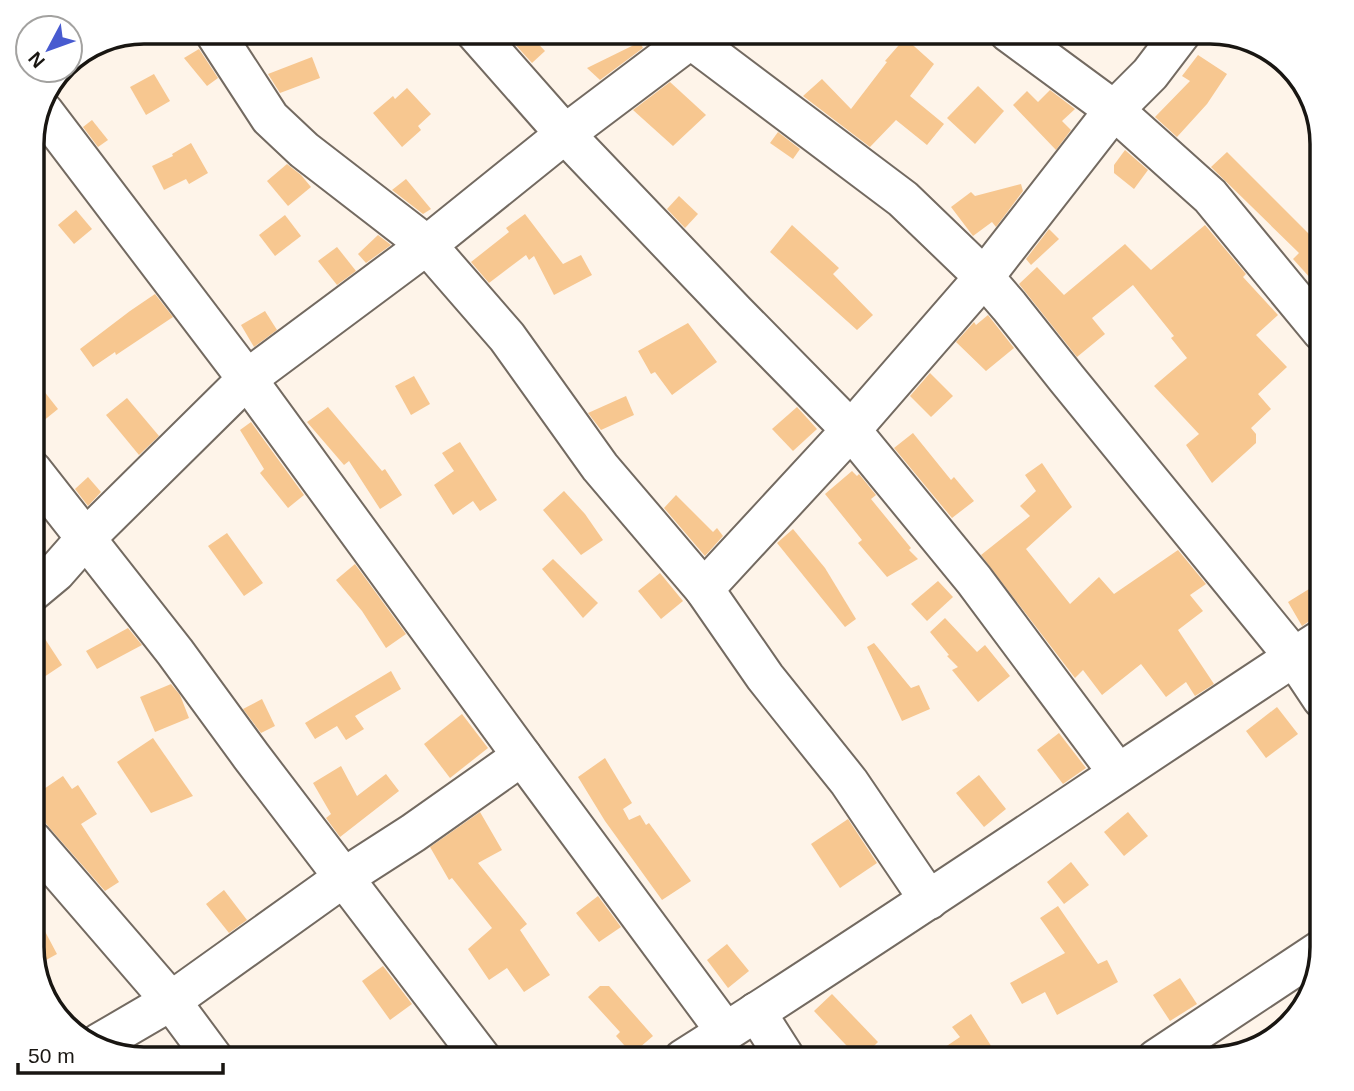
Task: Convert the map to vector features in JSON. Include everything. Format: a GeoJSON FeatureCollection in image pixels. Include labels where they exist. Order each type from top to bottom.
{"type":"FeatureCollection","features":[{"type":"Feature","properties":{"kind":"street"},"geometry":{"type":"LineString","coordinates":[[222,44],[270,118],[304,150],[427,245],[507,337],[600,467],[704,589],[765,677],[849,782],[929,900]]}},
{"type":"Feature","properties":{"kind":"street"},"geometry":{"type":"LineString","coordinates":[[485,44],[565,134],[851,430],[974,580],[1118,773]]}},
{"type":"Feature","properties":{"kind":"street"},"geometry":{"type":"LineString","coordinates":[[44,582],[247,379],[427,245],[678,44]]}},
{"type":"Feature","properties":{"kind":"street"},"geometry":{"type":"LineString","coordinates":[[701,1047],[929,900],[1308,648],[1067,379],[984,277],[903,199],[703,44]]}},
{"type":"Feature","properties":{"kind":"street"},"geometry":{"type":"LineString","coordinates":[[1024,44],[1115,110],[1210,196],[1310,309]]}},
{"type":"Feature","properties":{"kind":"street"},"geometry":{"type":"LineString","coordinates":[[704,589],[851,430],[984,277],[1115,110],[1150,74],[1173,44]]}},
{"type":"Feature","properties":{"kind":"street"},"geometry":{"type":"LineString","coordinates":[[48,117],[247,379],[522,756],[741,1022],[771,1047]]}},
{"type":"Feature","properties":{"kind":"street"},"geometry":{"type":"LineString","coordinates":[[44,486],[175,653],[473,1047]]}},
{"type":"Feature","properties":{"kind":"street"},"geometry":{"type":"LineString","coordinates":[[105,1039],[171,1001],[343,878],[413,833],[522,756]]}},
{"type":"Feature","properties":{"kind":"street"},"geometry":{"type":"LineString","coordinates":[[44,854],[171,1001],[205,1047]]}},
{"type":"Feature","properties":{"kind":"street"},"geometry":{"type":"LineString","coordinates":[[1174,1047],[1309,958]]}},
{"type":"Feature","properties":{"kind":"building"},"geometry":{"type":"Polygon","coordinates":[[[515,44],[538,44],[545,51],[532,63],[515,44]]]}},
{"type":"Feature","properties":{"kind":"building"},"geometry":{"type":"Polygon","coordinates":[[[636,44],[641,44],[643,48],[600,80],[587,68],[636,44]]]}},
{"type":"Feature","properties":{"kind":"building"},"geometry":{"type":"Polygon","coordinates":[[[900,44],[912,44],[934,64],[910,96],[944,124],[927,145],[896,120],[870,147],[803,96],[822,79],[851,109],[887,62],[885,61],[900,44]]]}},
{"type":"Feature","properties":{"kind":"building"},"geometry":{"type":"Polygon","coordinates":[[[199,49],[218,78],[207,86],[184,58],[199,49]]]}},
{"type":"Feature","properties":{"kind":"building"},"geometry":{"type":"Polygon","coordinates":[[[1198,55],[1227,74],[1207,104],[1177,137],[1155,117],[1190,81],[1182,76],[1198,55]]]}},
{"type":"Feature","properties":{"kind":"building"},"geometry":{"type":"Polygon","coordinates":[[[312,57],[320,78],[280,93],[268,74],[312,57]]]}},
{"type":"Feature","properties":{"kind":"building"},"geometry":{"type":"Polygon","coordinates":[[[154,74],[170,101],[146,115],[130,87],[154,74]]]}},
{"type":"Feature","properties":{"kind":"building"},"geometry":{"type":"Polygon","coordinates":[[[670,82],[706,115],[673,146],[633,110],[670,82]]]}},
{"type":"Feature","properties":{"kind":"building"},"geometry":{"type":"Polygon","coordinates":[[[978,86],[1004,111],[975,144],[947,118],[978,86]]]}},
{"type":"Feature","properties":{"kind":"building"},"geometry":{"type":"Polygon","coordinates":[[[407,88],[431,114],[418,126],[421,130],[402,147],[373,113],[407,88]]]}},
{"type":"Feature","properties":{"kind":"building"},"geometry":{"type":"Polygon","coordinates":[[[1050,90],[1075,109],[1062,121],[1071,130],[1056,150],[1013,105],[1027,91],[1038,102],[1050,90]]]}},
{"type":"Feature","properties":{"kind":"building"},"geometry":{"type":"Polygon","coordinates":[[[92,120],[108,140],[98,147],[83,127],[92,120]]]}},
{"type":"Feature","properties":{"kind":"building"},"geometry":{"type":"Polygon","coordinates":[[[778,132],[800,149],[793,159],[770,143],[778,132]]]}},
{"type":"Feature","properties":{"kind":"building"},"geometry":{"type":"Polygon","coordinates":[[[191,143],[208,173],[189,184],[186,179],[164,190],[152,166],[191,143]]]}},
{"type":"Feature","properties":{"kind":"building"},"geometry":{"type":"Polygon","coordinates":[[[1125,150],[1148,170],[1134,189],[1114,173],[1114,165],[1125,150]]]}},
{"type":"Feature","properties":{"kind":"building"},"geometry":{"type":"Polygon","coordinates":[[[1227,152],[1310,235],[1310,278],[1293,259],[1299,253],[1211,167],[1227,152]]]}},
{"type":"Feature","properties":{"kind":"building"},"geometry":{"type":"Polygon","coordinates":[[[287,164],[311,187],[288,206],[267,181],[287,164]]]}},
{"type":"Feature","properties":{"kind":"building"},"geometry":{"type":"Polygon","coordinates":[[[406,179],[431,209],[423,214],[392,190],[406,179]]]}},
{"type":"Feature","properties":{"kind":"building"},"geometry":{"type":"Polygon","coordinates":[[[1021,184],[1023,191],[996,227],[992,222],[973,236],[951,207],[971,192],[975,196],[1021,184]]]}},
{"type":"Feature","properties":{"kind":"building"},"geometry":{"type":"Polygon","coordinates":[[[679,196],[698,214],[685,228],[667,209],[679,196]]]}},
{"type":"Feature","properties":{"kind":"building"},"geometry":{"type":"Polygon","coordinates":[[[76,210],[92,229],[74,244],[58,225],[76,210]]]}},
{"type":"Feature","properties":{"kind":"building"},"geometry":{"type":"Polygon","coordinates":[[[525,214],[563,264],[581,255],[592,275],[554,295],[534,256],[529,260],[526,255],[489,283],[471,262],[509,232],[506,228],[525,214]]]}},
{"type":"Feature","properties":{"kind":"building"},"geometry":{"type":"Polygon","coordinates":[[[285,215],[301,236],[275,256],[259,235],[285,215]]]}},
{"type":"Feature","properties":{"kind":"building"},"geometry":{"type":"Polygon","coordinates":[[[792,225],[839,268],[833,274],[873,315],[857,330],[770,252],[792,225]]]}},
{"type":"Feature","properties":{"kind":"building"},"geometry":{"type":"Polygon","coordinates":[[[1205,225],[1246,274],[1243,277],[1278,315],[1256,335],[1287,367],[1258,394],[1271,409],[1251,428],[1256,434],[1256,443],[1212,483],[1186,445],[1199,434],[1154,386],[1187,358],[1171,338],[1174,336],[1133,285],[1092,318],[1105,334],[1077,357],[1019,284],[1037,267],[1064,295],[1125,244],[1151,270],[1205,225]]]}},
{"type":"Feature","properties":{"kind":"building"},"geometry":{"type":"Polygon","coordinates":[[[1049,229],[1059,239],[1031,265],[1026,259],[1049,229]]]}},
{"type":"Feature","properties":{"kind":"building"},"geometry":{"type":"Polygon","coordinates":[[[378,235],[391,245],[366,263],[358,254],[378,235]]]}},
{"type":"Feature","properties":{"kind":"building"},"geometry":{"type":"Polygon","coordinates":[[[337,247],[356,271],[337,285],[318,261],[337,247]]]}},
{"type":"Feature","properties":{"kind":"building"},"geometry":{"type":"Polygon","coordinates":[[[155,294],[173,317],[93,367],[80,349],[155,294]]]}},
{"type":"Feature","properties":{"kind":"building"},"geometry":{"type":"Polygon","coordinates":[[[265,311],[277,330],[254,347],[241,325],[265,311]]]}},
{"type":"Feature","properties":{"kind":"building"},"geometry":{"type":"Polygon","coordinates":[[[988,315],[1014,348],[986,371],[956,342],[974,322],[976,325],[988,315]]]}},
{"type":"Feature","properties":{"kind":"building"},"geometry":{"type":"Polygon","coordinates":[[[688,323],[717,362],[672,395],[655,372],[651,374],[638,351],[688,323]]]}},
{"type":"Feature","properties":{"kind":"building"},"geometry":{"type":"Polygon","coordinates":[[[930,373],[953,396],[931,417],[910,396],[930,373]]]}},
{"type":"Feature","properties":{"kind":"building"},"geometry":{"type":"Polygon","coordinates":[[[414,376],[430,404],[411,415],[395,386],[414,376]]]}},
{"type":"Feature","properties":{"kind":"building"},"geometry":{"type":"Polygon","coordinates":[[[44,391],[58,409],[44,420],[44,391]]]}},
{"type":"Feature","properties":{"kind":"building"},"geometry":{"type":"Polygon","coordinates":[[[626,396],[634,415],[601,430],[588,413],[626,396]]]}},
{"type":"Feature","properties":{"kind":"building"},"geometry":{"type":"Polygon","coordinates":[[[127,398],[159,436],[139,455],[106,415],[127,398]]]}},
{"type":"Feature","properties":{"kind":"building"},"geometry":{"type":"Polygon","coordinates":[[[328,407],[382,471],[385,469],[402,495],[380,509],[349,461],[344,465],[307,422],[328,407]]]}},
{"type":"Feature","properties":{"kind":"building"},"geometry":{"type":"Polygon","coordinates":[[[797,407],[817,429],[793,451],[772,429],[797,407]]]}},
{"type":"Feature","properties":{"kind":"building"},"geometry":{"type":"Polygon","coordinates":[[[251,422],[304,495],[288,508],[260,473],[264,469],[240,430],[251,422]]]}},
{"type":"Feature","properties":{"kind":"building"},"geometry":{"type":"Polygon","coordinates":[[[913,433],[951,480],[954,477],[974,501],[952,518],[894,448],[913,433]]]}},
{"type":"Feature","properties":{"kind":"building"},"geometry":{"type":"Polygon","coordinates":[[[460,442],[497,500],[480,511],[473,501],[453,515],[434,485],[454,471],[442,453],[460,442]]]}},
{"type":"Feature","properties":{"kind":"building"},"geometry":{"type":"Polygon","coordinates":[[[1042,463],[1072,507],[1026,549],[1070,604],[1099,577],[1114,594],[1178,550],[1206,584],[1190,595],[1203,611],[1178,630],[1214,684],[1195,696],[1186,682],[1166,697],[1141,664],[1102,695],[1083,670],[1075,678],[981,555],[1030,516],[1020,506],[1036,491],[1025,475],[1042,463]]]}},
{"type":"Feature","properties":{"kind":"building"},"geometry":{"type":"Polygon","coordinates":[[[852,471],[857,476],[859,474],[876,495],[871,499],[918,559],[887,577],[858,543],[862,540],[825,494],[852,471]]]}},
{"type":"Feature","properties":{"kind":"building"},"geometry":{"type":"Polygon","coordinates":[[[88,477],[101,492],[88,506],[75,489],[88,477]]]}},
{"type":"Feature","properties":{"kind":"building"},"geometry":{"type":"Polygon","coordinates":[[[564,491],[585,514],[603,540],[581,555],[543,510],[564,491]]]}},
{"type":"Feature","properties":{"kind":"building"},"geometry":{"type":"Polygon","coordinates":[[[676,495],[713,532],[717,528],[723,536],[705,556],[664,508],[676,495]]]}},
{"type":"Feature","properties":{"kind":"building"},"geometry":{"type":"Polygon","coordinates":[[[793,529],[825,568],[856,619],[845,627],[777,543],[793,529]]]}},
{"type":"Feature","properties":{"kind":"building"},"geometry":{"type":"Polygon","coordinates":[[[227,533],[263,583],[244,596],[208,546],[227,533]]]}},
{"type":"Feature","properties":{"kind":"building"},"geometry":{"type":"Polygon","coordinates":[[[553,559],[598,603],[583,618],[542,569],[553,559]]]}},
{"type":"Feature","properties":{"kind":"building"},"geometry":{"type":"Polygon","coordinates":[[[355,564],[406,634],[386,648],[362,611],[336,580],[355,564]]]}},
{"type":"Feature","properties":{"kind":"building"},"geometry":{"type":"Polygon","coordinates":[[[660,573],[683,601],[661,619],[638,591],[660,573]]]}},
{"type":"Feature","properties":{"kind":"building"},"geometry":{"type":"Polygon","coordinates":[[[938,581],[953,597],[927,621],[911,604],[938,581]]]}},
{"type":"Feature","properties":{"kind":"building"},"geometry":{"type":"Polygon","coordinates":[[[1310,588],[1310,621],[1302,626],[1288,602],[1310,588]]]}},
{"type":"Feature","properties":{"kind":"building"},"geometry":{"type":"Polygon","coordinates":[[[945,618],[977,652],[985,645],[1010,676],[978,702],[952,670],[958,667],[930,632],[945,618]]]}},
{"type":"Feature","properties":{"kind":"building"},"geometry":{"type":"Polygon","coordinates":[[[128,628],[142,645],[97,669],[86,651],[128,628]]]}},
{"type":"Feature","properties":{"kind":"building"},"geometry":{"type":"Polygon","coordinates":[[[44,637],[62,665],[44,677],[44,637]]]}},
{"type":"Feature","properties":{"kind":"building"},"geometry":{"type":"Polygon","coordinates":[[[874,643],[911,688],[919,685],[930,709],[902,721],[867,647],[874,643]]]}},
{"type":"Feature","properties":{"kind":"building"},"geometry":{"type":"Polygon","coordinates":[[[391,671],[401,689],[355,716],[364,729],[346,740],[337,726],[315,739],[305,723],[391,671]]]}},
{"type":"Feature","properties":{"kind":"building"},"geometry":{"type":"Polygon","coordinates":[[[171,684],[180,695],[189,718],[155,732],[140,697],[171,684]]]}},
{"type":"Feature","properties":{"kind":"building"},"geometry":{"type":"Polygon","coordinates":[[[262,699],[275,726],[261,733],[243,709],[262,699]]]}},
{"type":"Feature","properties":{"kind":"building"},"geometry":{"type":"Polygon","coordinates":[[[1277,707],[1298,734],[1266,758],[1246,731],[1277,707]]]}},
{"type":"Feature","properties":{"kind":"building"},"geometry":{"type":"Polygon","coordinates":[[[462,714],[488,748],[450,778],[424,744],[462,714]]]}},
{"type":"Feature","properties":{"kind":"building"},"geometry":{"type":"Polygon","coordinates":[[[1059,733],[1086,768],[1063,784],[1037,750],[1059,733]]]}},
{"type":"Feature","properties":{"kind":"building"},"geometry":{"type":"Polygon","coordinates":[[[153,738],[193,796],[151,813],[117,762],[153,738]]]}},
{"type":"Feature","properties":{"kind":"building"},"geometry":{"type":"Polygon","coordinates":[[[605,758],[632,803],[623,809],[629,820],[640,815],[646,825],[649,823],[691,881],[662,900],[605,821],[578,777],[605,758]]]}},
{"type":"Feature","properties":{"kind":"building"},"geometry":{"type":"Polygon","coordinates":[[[341,766],[357,796],[386,774],[399,791],[340,837],[326,818],[331,814],[313,783],[341,766]]]}},
{"type":"Feature","properties":{"kind":"building"},"geometry":{"type":"Polygon","coordinates":[[[979,775],[1006,809],[984,827],[956,793],[979,775]]]}},
{"type":"Feature","properties":{"kind":"building"},"geometry":{"type":"Polygon","coordinates":[[[63,776],[72,789],[78,785],[97,814],[81,824],[119,882],[105,891],[47,825],[44,820],[44,789],[63,776]]]}},
{"type":"Feature","properties":{"kind":"building"},"geometry":{"type":"Polygon","coordinates":[[[480,812],[502,850],[478,863],[527,924],[520,930],[550,975],[524,992],[507,968],[489,980],[468,949],[492,928],[452,878],[449,880],[430,847],[480,812]]]}},
{"type":"Feature","properties":{"kind":"building"},"geometry":{"type":"Polygon","coordinates":[[[1128,812],[1148,836],[1124,856],[1104,832],[1128,812]]]}},
{"type":"Feature","properties":{"kind":"building"},"geometry":{"type":"Polygon","coordinates":[[[848,819],[877,863],[840,888],[811,844],[848,819]]]}},
{"type":"Feature","properties":{"kind":"building"},"geometry":{"type":"Polygon","coordinates":[[[1071,862],[1089,885],[1064,904],[1047,882],[1071,862]]]}},
{"type":"Feature","properties":{"kind":"building"},"geometry":{"type":"Polygon","coordinates":[[[224,890],[247,920],[229,933],[206,904],[224,890]]]}},
{"type":"Feature","properties":{"kind":"building"},"geometry":{"type":"Polygon","coordinates":[[[598,896],[621,927],[599,942],[576,913],[598,896]]]}},
{"type":"Feature","properties":{"kind":"building"},"geometry":{"type":"Polygon","coordinates":[[[1058,906],[1098,964],[1107,960],[1118,982],[1057,1015],[1045,992],[1022,1004],[1010,983],[1065,953],[1040,918],[1058,906]]]}},
{"type":"Feature","properties":{"kind":"building"},"geometry":{"type":"Polygon","coordinates":[[[44,930],[57,954],[45,961],[44,930]]]}},
{"type":"Feature","properties":{"kind":"building"},"geometry":{"type":"Polygon","coordinates":[[[727,944],[749,971],[728,988],[707,960],[727,944]]]}},
{"type":"Feature","properties":{"kind":"building"},"geometry":{"type":"Polygon","coordinates":[[[383,966],[412,1004],[390,1020],[362,981],[383,966]]]}},
{"type":"Feature","properties":{"kind":"building"},"geometry":{"type":"Polygon","coordinates":[[[1180,978],[1197,1004],[1170,1021],[1153,995],[1180,978]]]}},
{"type":"Feature","properties":{"kind":"building"},"geometry":{"type":"Polygon","coordinates":[[[600,986],[609,986],[653,1036],[640,1047],[626,1047],[616,1036],[620,1032],[588,997],[600,986]]]}},
{"type":"Feature","properties":{"kind":"building"},"geometry":{"type":"Polygon","coordinates":[[[832,994],[878,1042],[873,1047],[848,1047],[814,1011],[832,994]]]}},
{"type":"Feature","properties":{"kind":"building"},"geometry":{"type":"Polygon","coordinates":[[[971,1014],[992,1047],[945,1047],[960,1037],[952,1027],[971,1014]]]}}]}
